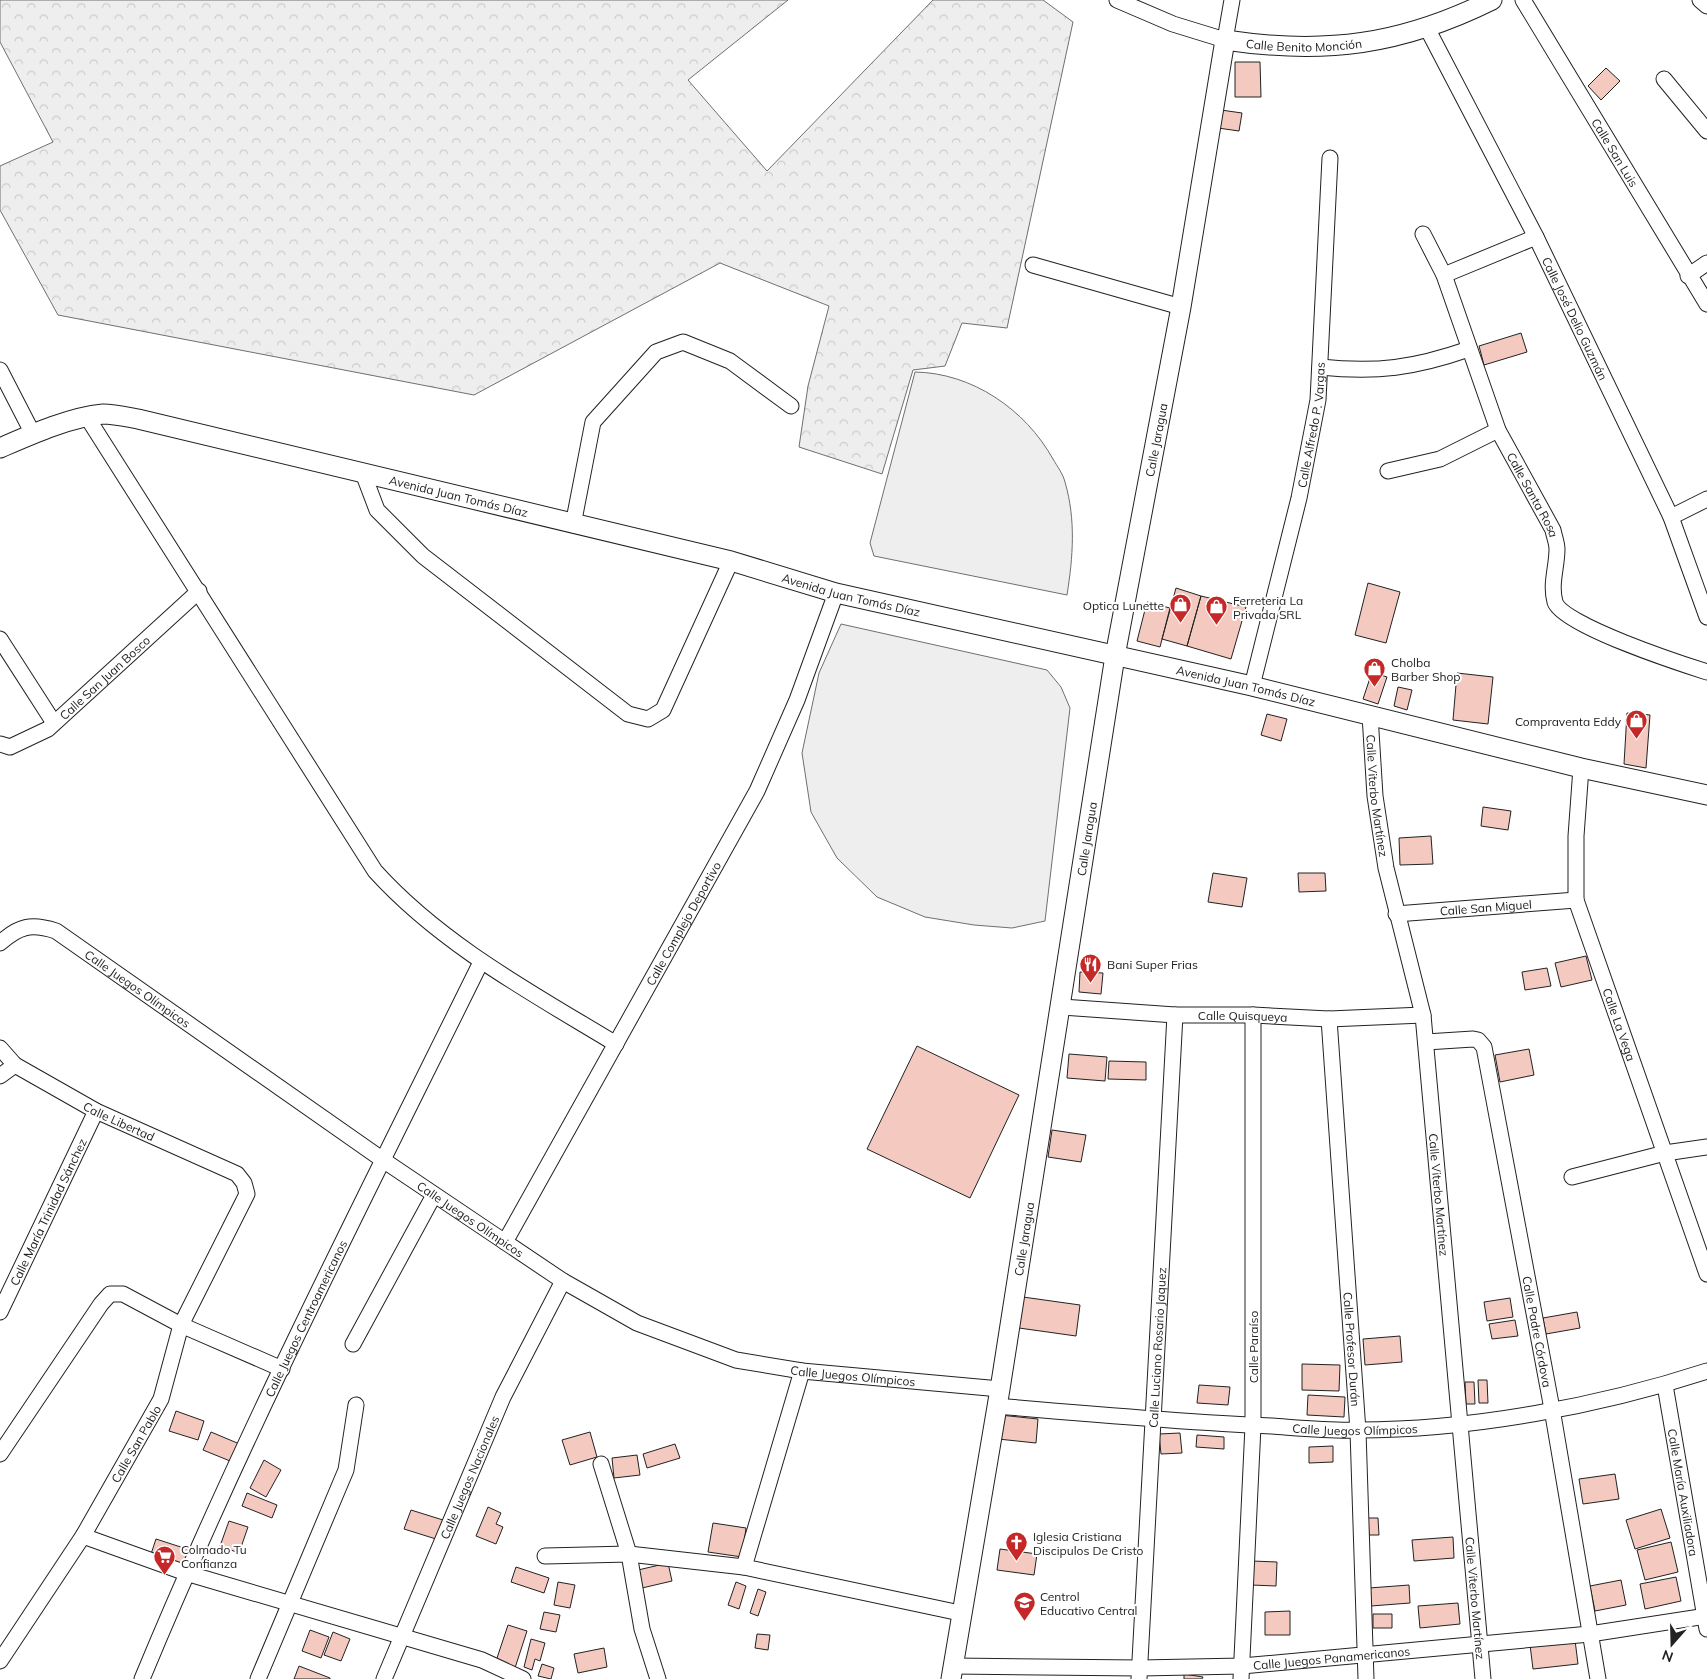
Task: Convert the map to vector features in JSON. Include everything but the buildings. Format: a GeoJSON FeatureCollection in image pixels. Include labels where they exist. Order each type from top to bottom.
{"type":"FeatureCollection","features":[{"type":"Feature","properties":{"kind":"street","name":"Calle Benito Monción"},"geometry":{"type":"LineString","coordinates":[[1117,0],[1173,24],[1225,40],[1265,46],[1330,47],[1387,39],[1427,28],[1492,0]]}},
{"type":"Feature","properties":{"kind":"street","name":"Calle Jaragua"},"geometry":{"type":"LineString","coordinates":[[952,1672],[960,1613],[999,1398],[1062,1007],[1115,656],[1181,307],[1232,0]]}},
{"type":"Feature","properties":{"kind":"street","name":"Calle San Luis"},"geometry":{"type":"LineString","coordinates":[[1523,0],[1688,276],[1707,304]]}},
{"type":"Feature","properties":{"kind":"street"},"geometry":{"type":"LineString","coordinates":[[1700,0],[1707,6]]}},
{"type":"Feature","properties":{"kind":"street","name":"Calle José Delio Guzmán"},"geometry":{"type":"LineString","coordinates":[[1427,28],[1536,237],[1671,517],[1707,617]]}},
{"type":"Feature","properties":{"kind":"street"},"geometry":{"type":"LineString","coordinates":[[1664,79],[1707,131]]}},
{"type":"Feature","properties":{"kind":"street","name":"Calle Alfredo P. Vargas"},"geometry":{"type":"LineString","coordinates":[[1252,686],[1299,498],[1318,400],[1330,158]]}},
{"type":"Feature","properties":{"kind":"street","name":"Calle Santa Rosa"},"geometry":{"type":"LineString","coordinates":[[1422,234],[1444,275],[1498,430],[1553,530],[1557,548],[1553,585],[1555,604],[1568,616],[1645,652],[1707,672]]}},
{"type":"Feature","properties":{"kind":"street"},"geometry":{"type":"LineString","coordinates":[[1444,275],[1536,237]]}},
{"type":"Feature","properties":{"kind":"street"},"geometry":{"type":"LineString","coordinates":[[1688,276],[1707,263]]}},
{"type":"Feature","properties":{"kind":"street"},"geometry":{"type":"LineString","coordinates":[[1033,265],[1181,307]]}},
{"type":"Feature","properties":{"kind":"street"},"geometry":{"type":"LineString","coordinates":[[573,525],[593,422],[656,352],[683,342],[730,361],[791,406]]}},
{"type":"Feature","properties":{"kind":"street"},"geometry":{"type":"LineString","coordinates":[[1320,367],[1358,371],[1397,369],[1436,361],[1469,349]]}},
{"type":"Feature","properties":{"kind":"street"},"geometry":{"type":"LineString","coordinates":[[0,370],[33,434]]}},
{"type":"Feature","properties":{"kind":"street","name":"Avenida Juan Tomás Díaz"},"geometry":{"type":"LineString","coordinates":[[0,448],[33,434],[87,417],[105,414],[138,419],[573,525],[731,561],[836,593],[1252,686],[1581,768],[1707,795]]}},
{"type":"Feature","properties":{"kind":"street"},"geometry":{"type":"LineString","coordinates":[[87,417],[375,871],[399,897],[480,962],[616,1044]]}},
{"type":"Feature","properties":{"kind":"street"},"geometry":{"type":"LineString","coordinates":[[1388,471],[1440,459],[1498,430]]}},
{"type":"Feature","properties":{"kind":"street"},"geometry":{"type":"LineString","coordinates":[[363,473],[377,510],[423,556],[628,714],[648,719],[663,710],[731,561]]}},
{"type":"Feature","properties":{"kind":"street"},"geometry":{"type":"LineString","coordinates":[[1671,517],[1707,499]]}},
{"type":"Feature","properties":{"kind":"street","name":"Calle San Juan Bosco"},"geometry":{"type":"LineString","coordinates":[[0,744],[10,747],[48,729],[199,591]]}},
{"type":"Feature","properties":{"kind":"street","name":"Calle Complejo Deportivo"},"geometry":{"type":"LineString","coordinates":[[505,1242],[757,791],[797,700],[836,593]]}},
{"type":"Feature","properties":{"kind":"street"},"geometry":{"type":"LineString","coordinates":[[0,639],[54,723]]}},
{"type":"Feature","properties":{"kind":"street","name":"Calle Viterbo Martínez"},"geometry":{"type":"LineString","coordinates":[[1370,715],[1375,796],[1386,868],[1396,914],[1423,1015],[1483,1679]]}},
{"type":"Feature","properties":{"kind":"street","name":"Calle La Vega"},"geometry":{"type":"LineString","coordinates":[[1581,768],[1576,836],[1576,900],[1707,1274]]}},
{"type":"Feature","properties":{"kind":"street","name":"Calle San Miguel"},"geometry":{"type":"LineString","coordinates":[[1396,914],[1576,900]]}},
{"type":"Feature","properties":{"kind":"street","name":"Calle Juegos Olímpicos"},"geometry":{"type":"LineString","coordinates":[[0,943],[13,932],[36,925],[56,930],[383,1160],[563,1281],[637,1323],[736,1360],[802,1372],[1152,1420],[1358,1430],[1461,1424],[1552,1409],[1665,1385],[1707,1372]]}},
{"type":"Feature","properties":{"kind":"street","name":"Calle Juegos Centroamericanos"},"geometry":{"type":"LineString","coordinates":[[142,1679],[186,1572],[480,962]]}},
{"type":"Feature","properties":{"kind":"street","name":"Calle Quisqueya"},"geometry":{"type":"LineString","coordinates":[[1062,1007],[1175,1015],[1254,1015],[1329,1019],[1423,1015]]}},
{"type":"Feature","properties":{"kind":"street","name":"Calle Luciano Rosario Jaquez"},"geometry":{"type":"LineString","coordinates":[[1140,1673],[1175,1015]]}},
{"type":"Feature","properties":{"kind":"street","name":"Calle Paraíso"},"geometry":{"type":"LineString","coordinates":[[1242,1672],[1252,1426],[1254,1015]]}},
{"type":"Feature","properties":{"kind":"street","name":"Calle Profesor Durán"},"geometry":{"type":"LineString","coordinates":[[1329,1019],[1358,1430],[1366,1679]]}},
{"type":"Feature","properties":{"kind":"street","name":"Calle Padre Córdova"},"geometry":{"type":"LineString","coordinates":[[1426,1042],[1473,1039],[1478,1040],[1484,1048],[1552,1409],[1598,1679]]}},
{"type":"Feature","properties":{"kind":"street","name":"Calle Libertad"},"geometry":{"type":"LineString","coordinates":[[0,1048],[15,1065],[96,1111],[237,1174],[244,1183]]}},
{"type":"Feature","properties":{"kind":"street"},"geometry":{"type":"LineString","coordinates":[[0,1076],[15,1065]]}},
{"type":"Feature","properties":{"kind":"street","name":"Calle María Trinidad Sánchez"},"geometry":{"type":"LineString","coordinates":[[0,1312],[96,1111]]}},
{"type":"Feature","properties":{"kind":"street"},"geometry":{"type":"LineString","coordinates":[[1572,1178],[1665,1153],[1707,1148]]}},
{"type":"Feature","properties":{"kind":"street","name":"Calle San Pablo"},"geometry":{"type":"LineString","coordinates":[[0,1661],[83,1536],[161,1399],[180,1325],[247,1194],[244,1183]]}},
{"type":"Feature","properties":{"kind":"street"},"geometry":{"type":"LineString","coordinates":[[353,1344],[434,1195]]}},
{"type":"Feature","properties":{"kind":"street","name":"Calle Juegos Nacionales"},"geometry":{"type":"LineString","coordinates":[[384,1679],[503,1397],[563,1281]]}},
{"type":"Feature","properties":{"kind":"street"},"geometry":{"type":"LineString","coordinates":[[0,1454],[101,1304],[110,1294],[123,1294],[180,1325],[282,1370]]}},
{"type":"Feature","properties":{"kind":"street"},"geometry":{"type":"LineString","coordinates":[[744,1567],[802,1372]]}},
{"type":"Feature","properties":{"kind":"street","name":"Calle María Auxiliadora"},"geometry":{"type":"LineString","coordinates":[[1665,1385],[1706,1620]]}},
{"type":"Feature","properties":{"kind":"street"},"geometry":{"type":"LineString","coordinates":[[258,1679],[346,1470],[356,1404]]}},
{"type":"Feature","properties":{"kind":"street"},"geometry":{"type":"LineString","coordinates":[[601,1464],[629,1554],[642,1629],[658,1679]]}},
{"type":"Feature","properties":{"kind":"street"},"geometry":{"type":"LineString","coordinates":[[83,1536],[186,1572],[401,1638],[482,1660],[523,1679]]}},
{"type":"Feature","properties":{"kind":"street"},"geometry":{"type":"LineString","coordinates":[[545,1556],[629,1554],[744,1567],[960,1613]]}},
{"type":"Feature","properties":{"kind":"street","name":"Calle Juegos Panamericanos"},"geometry":{"type":"LineString","coordinates":[[952,1672],[1242,1672],[1364,1654],[1590,1634],[1706,1620]]}},
{"type":"Feature","properties":{"kind":"green space"},"geometry":{"type":"Polygon","coordinates":[[[0,0],[788,0],[688,80],[767,171],[933,0],[1043,0],[1073,22],[1007,328],[962,323],[945,366],[913,370],[882,474],[799,447],[808,386],[829,306],[720,263],[474,395],[58,315],[0,210],[0,166],[53,142],[0,42],[0,0]]]}},
{"type":"Feature","properties":{"kind":"green space"},"geometry":{"type":"Polygon","coordinates":[[[915,372],[957,379],[995,397],[1028,424],[1041,441],[1063,476],[1071,510],[1071,567],[1067,595],[874,556],[870,543],[915,372]]]}},
{"type":"Feature","properties":{"kind":"green space"},"geometry":{"type":"Polygon","coordinates":[[[841,624],[1047,670],[1061,687],[1070,708],[1045,921],[1012,928],[974,925],[925,917],[877,897],[837,858],[811,812],[802,753],[819,673],[841,624]]]}},
{"type":"Feature","properties":{"kind":"place","name":"Optica Lunette"},"geometry":{"type":"Point","coordinates":[1180,624]}},
{"type":"Feature","properties":{"kind":"place","name":"Ferreteria La Privada SRL"},"geometry":{"type":"Point","coordinates":[1217,626]}},
{"type":"Feature","properties":{"kind":"place","name":"Cholba Barber Shop"},"geometry":{"type":"Point","coordinates":[1375,688]}},
{"type":"Feature","properties":{"kind":"place","name":"Compraventa Eddy"},"geometry":{"type":"Point","coordinates":[1637,740]}},
{"type":"Feature","properties":{"kind":"place","name":"Bani Super Frias"},"geometry":{"type":"Point","coordinates":[1091,983]}},
{"type":"Feature","properties":{"kind":"place","name":"Iglesia Cristiana Discipulos De Cristo"},"geometry":{"type":"Point","coordinates":[1017,1562]}},
{"type":"Feature","properties":{"kind":"place","name":"Colmado Tu Confianza"},"geometry":{"type":"Point","coordinates":[165,1575]}},
{"type":"Feature","properties":{"kind":"place","name":"Centrol Educativo Central"},"geometry":{"type":"Point","coordinates":[1024,1622]}}]}
